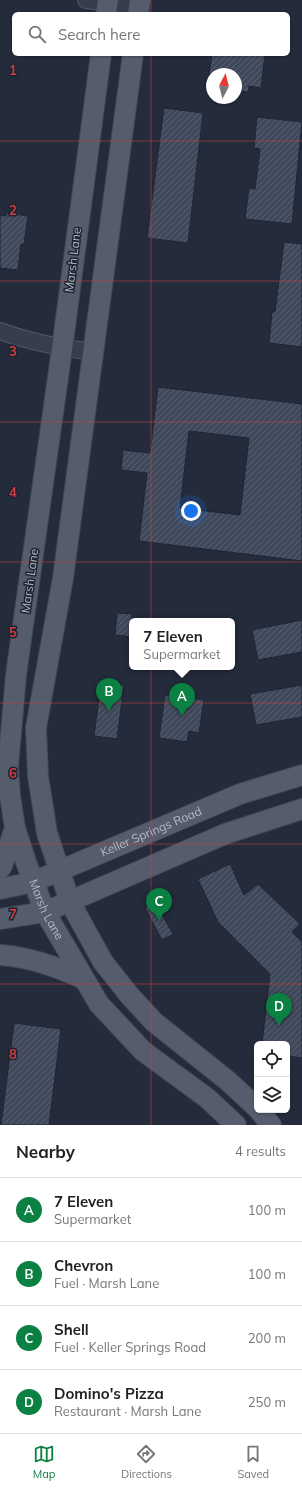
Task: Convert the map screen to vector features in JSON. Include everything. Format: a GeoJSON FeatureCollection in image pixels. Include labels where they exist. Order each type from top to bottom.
{"type":"FeatureCollection","features":[{"type":"Feature","properties":{"kind":"main road","name":"Marsh Lane"},"geometry":{"type":"LineString","coordinates":[[101,56],[12,719],[8,767],[15,828],[33,882],[45,912],[99,1004],[143,1051],[207,1098],[236,1125]]}},
{"type":"Feature","properties":{"kind":"main road","name":"Marsh Lane"},"geometry":{"type":"LineString","coordinates":[[133,56],[63,578],[36,728],[38,776],[47,833],[61,870],[70,902],[103,962],[130,996],[154,1022],[228,1081],[254,1105]]}},
{"type":"Feature","properties":{"kind":"main road","name":"Keller Springs Road"},"geometry":{"type":"LineString","coordinates":[[0,889],[33,882],[240,794],[302,775]]}},
{"type":"Feature","properties":{"kind":"main road"},"geometry":{"type":"LineString","coordinates":[[0,919],[45,912],[225,834],[302,809]]}},
{"type":"Feature","properties":{"kind":"main road"},"geometry":{"type":"LineString","coordinates":[[0,869],[15,828]]}},
{"type":"Feature","properties":{"kind":"main road"},"geometry":{"type":"LineString","coordinates":[[0,955],[52,964],[84,979]]}},
{"type":"Feature","properties":{"kind":"main road"},"geometry":{"type":"LineString","coordinates":[[185,1083],[204,1063]]}},
{"type":"Feature","properties":{"kind":"main road","name":"Marsh Lane"},"geometry":{"type":"LineString","coordinates":[[261,1113],[271,1125]]}},
{"type":"Feature","properties":{"kind":"street"},"geometry":{"type":"LineString","coordinates":[[86,0],[108,6],[139,7]]}},
{"type":"Feature","properties":{"kind":"street"},"geometry":{"type":"LineString","coordinates":[[0,332],[24,340],[62,349],[93,352]]}},
{"type":"Feature","properties":{"kind":"building"},"geometry":{"type":"Polygon","coordinates":[[[212,56],[265,56],[261,88],[249,86],[248,92],[242,92],[242,68],[210,68],[212,56]]]}},
{"type":"Feature","properties":{"kind":"building"},"geometry":{"type":"Polygon","coordinates":[[[164,108],[203,113],[188,243],[147,238],[164,108]]]}},
{"type":"Feature","properties":{"kind":"building"},"geometry":{"type":"Polygon","coordinates":[[[257,117],[302,122],[292,224],[245,219],[249,188],[255,189],[260,149],[254,148],[257,117]]]}},
{"type":"Feature","properties":{"kind":"building"},"geometry":{"type":"Polygon","coordinates":[[[7,213],[28,216],[24,244],[21,244],[18,270],[0,268],[0,215],[6,216],[7,213]]]}},
{"type":"Feature","properties":{"kind":"building"},"geometry":{"type":"Polygon","coordinates":[[[284,242],[302,244],[302,347],[269,343],[272,312],[275,312],[284,242]]]}},
{"type":"Feature","properties":{"kind":"building"},"geometry":{"type":"Polygon","coordinates":[[[158,387],[302,404],[302,561],[139,541],[147,473],[121,470],[123,450],[150,453],[158,387]],[[189,431],[180,508],[240,515],[249,438],[189,431]]]}},
{"type":"Feature","properties":{"kind":"building"},"geometry":{"type":"Polygon","coordinates":[[[117,613],[132,614],[132,618],[129,618],[129,637],[115,635],[117,613]]]}},
{"type":"Feature","properties":{"kind":"building"},"geometry":{"type":"Polygon","coordinates":[[[302,620],[302,652],[258,660],[252,630],[302,620]]]}},
{"type":"Feature","properties":{"kind":"building"},"geometry":{"type":"Polygon","coordinates":[[[101,683],[124,685],[117,739],[94,736],[101,683]]]}},
{"type":"Feature","properties":{"kind":"building"},"geometry":{"type":"Polygon","coordinates":[[[302,685],[302,717],[256,725],[250,694],[302,685]]]}},
{"type":"Feature","properties":{"kind":"building"},"geometry":{"type":"Polygon","coordinates":[[[165,695],[204,700],[199,733],[189,731],[187,742],[159,738],[165,695]]]}},
{"type":"Feature","properties":{"kind":"building"},"geometry":{"type":"Polygon","coordinates":[[[230,864],[244,895],[258,884],[300,924],[292,932],[302,942],[302,1058],[290,1056],[290,1041],[262,1041],[270,974],[218,922],[198,879],[230,864]]]}},
{"type":"Feature","properties":{"kind":"building"},"geometry":{"type":"Polygon","coordinates":[[[155,902],[173,934],[162,940],[145,908],[155,902]]]}},
{"type":"Feature","properties":{"kind":"building"},"geometry":{"type":"Polygon","coordinates":[[[14,1023],[61,1029],[49,1125],[1,1125],[14,1023]]]}},
{"type":"Feature","properties":{"kind":"place","name":"Chevron"},"geometry":{"type":"Point","coordinates":[109,711]}},
{"type":"Feature","properties":{"kind":"place","name":"7 Eleven"},"geometry":{"type":"Point","coordinates":[182,716]}},
{"type":"Feature","properties":{"kind":"place","name":"Shell"},"geometry":{"type":"Point","coordinates":[159,921]}},
{"type":"Feature","properties":{"kind":"place","name":"Domino's Pizza"},"geometry":{"type":"Point","coordinates":[279,1026]}}]}
